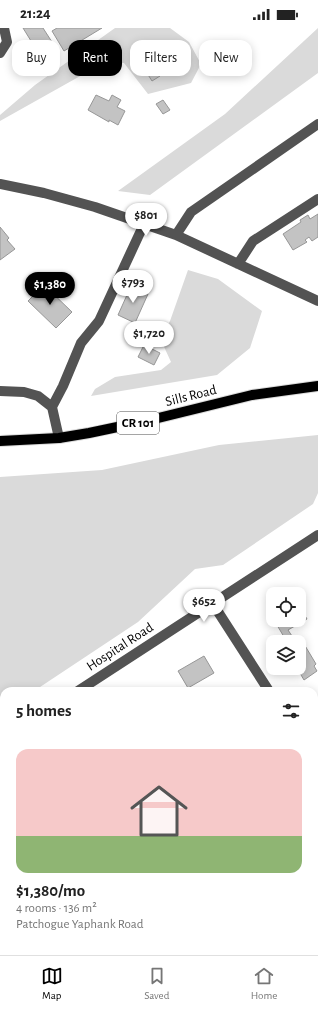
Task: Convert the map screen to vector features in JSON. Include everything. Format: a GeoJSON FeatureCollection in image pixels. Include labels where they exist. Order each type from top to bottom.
{"type":"FeatureCollection","features":[{"type":"Feature","properties":{"kind":"main road","name":"Sills Road"},"geometry":{"type":"LineString","coordinates":[[0,441],[59,438],[119,427],[252,395],[318,386]]}},
{"type":"Feature","properties":{"kind":"street"},"geometry":{"type":"LineString","coordinates":[[0,53],[7,42],[4,28]]}},
{"type":"Feature","properties":{"kind":"street"},"geometry":{"type":"LineString","coordinates":[[176,235],[191,212],[318,124]]}},
{"type":"Feature","properties":{"kind":"street"},"geometry":{"type":"LineString","coordinates":[[0,184],[44,193],[95,207],[176,235],[238,264],[316,297]]}},
{"type":"Feature","properties":{"kind":"street"},"geometry":{"type":"LineString","coordinates":[[238,264],[253,241],[318,200]]}},
{"type":"Feature","properties":{"kind":"street"},"geometry":{"type":"LineString","coordinates":[[52,407],[63,386],[81,343],[99,321],[144,224]]}},
{"type":"Feature","properties":{"kind":"street"},"geometry":{"type":"LineString","coordinates":[[0,391],[24,392],[38,396],[52,407],[59,438]]}},
{"type":"Feature","properties":{"kind":"street","name":"Hospital Road"},"geometry":{"type":"LineString","coordinates":[[84,687],[318,535]]}},
{"type":"Feature","properties":{"kind":"street"},"geometry":{"type":"LineString","coordinates":[[214,604],[266,687]]}},
{"type":"Feature","properties":{"kind":"shaded area"},"geometry":{"type":"Polygon","coordinates":[[[115,28],[170,28],[186,40],[130,40],[130,71],[124,63],[122,63],[122,40],[98,40],[115,28]]]}},
{"type":"Feature","properties":{"kind":"shaded area"},"geometry":{"type":"Polygon","coordinates":[[[318,28],[318,73],[150,195],[118,191],[225,114],[318,28]]]}},
{"type":"Feature","properties":{"kind":"shaded area"},"geometry":{"type":"Polygon","coordinates":[[[191,46],[199,60],[199,68],[191,83],[148,94],[134,76],[191,76],[191,46]]]}},
{"type":"Feature","properties":{"kind":"shaded area"},"geometry":{"type":"Polygon","coordinates":[[[68,61],[68,76],[80,76],[0,121],[0,115],[35,85],[48,76],[60,76],[60,67],[68,61]]]}},
{"type":"Feature","properties":{"kind":"shaded area"},"geometry":{"type":"Polygon","coordinates":[[[188,270],[218,279],[262,311],[250,348],[217,375],[91,396],[95,389],[115,377],[161,370],[171,362],[160,338],[170,321],[188,270]]]}},
{"type":"Feature","properties":{"kind":"shaded area"},"geometry":{"type":"Polygon","coordinates":[[[318,435],[318,493],[313,504],[223,565],[195,569],[138,622],[40,687],[0,687],[0,477],[102,470],[219,445],[318,435]]]}},
{"type":"Feature","properties":{"kind":"building"},"geometry":{"type":"Polygon","coordinates":[[[23,28],[43,28],[51,40],[30,40],[23,28]]]}},
{"type":"Feature","properties":{"kind":"building"},"geometry":{"type":"Polygon","coordinates":[[[57,28],[102,28],[82,40],[68,40],[68,49],[64,51],[60,44],[60,40],[57,40],[52,31],[57,28]]]}},
{"type":"Feature","properties":{"kind":"building"},"geometry":{"type":"Polygon","coordinates":[[[149,76],[160,76],[152,81],[149,76]]]}},
{"type":"Feature","properties":{"kind":"building"},"geometry":{"type":"Polygon","coordinates":[[[96,95],[109,101],[112,95],[121,100],[117,107],[125,111],[118,125],[109,120],[109,122],[88,110],[96,95]]]}},
{"type":"Feature","properties":{"kind":"building"},"geometry":{"type":"Polygon","coordinates":[[[163,100],[170,110],[163,114],[156,104],[163,100]]]}},
{"type":"Feature","properties":{"kind":"building"},"geometry":{"type":"Polygon","coordinates":[[[318,214],[318,237],[312,241],[309,237],[305,240],[307,242],[293,250],[283,234],[301,222],[300,220],[308,215],[310,219],[318,214]]]}},
{"type":"Feature","properties":{"kind":"building"},"geometry":{"type":"Polygon","coordinates":[[[0,227],[9,238],[7,240],[15,249],[0,260],[0,227]]]}},
{"type":"Feature","properties":{"kind":"building"},"geometry":{"type":"Polygon","coordinates":[[[44,285],[72,312],[56,328],[28,301],[44,285]]]}},
{"type":"Feature","properties":{"kind":"building"},"geometry":{"type":"Polygon","coordinates":[[[131,286],[148,294],[135,323],[118,315],[131,286]]]}},
{"type":"Feature","properties":{"kind":"building"},"geometry":{"type":"Polygon","coordinates":[[[144,345],[160,353],[154,365],[138,357],[144,345]]]}},
{"type":"Feature","properties":{"kind":"building"},"geometry":{"type":"Polygon","coordinates":[[[278,627],[293,627],[288,630],[291,635],[283,635],[278,627]]]}},
{"type":"Feature","properties":{"kind":"building"},"geometry":{"type":"Polygon","coordinates":[[[306,647],[316,664],[314,666],[317,671],[304,680],[301,675],[306,675],[306,647]]]}},
{"type":"Feature","properties":{"kind":"building"},"geometry":{"type":"Polygon","coordinates":[[[204,656],[214,673],[187,687],[178,671],[204,656]]]}}]}
